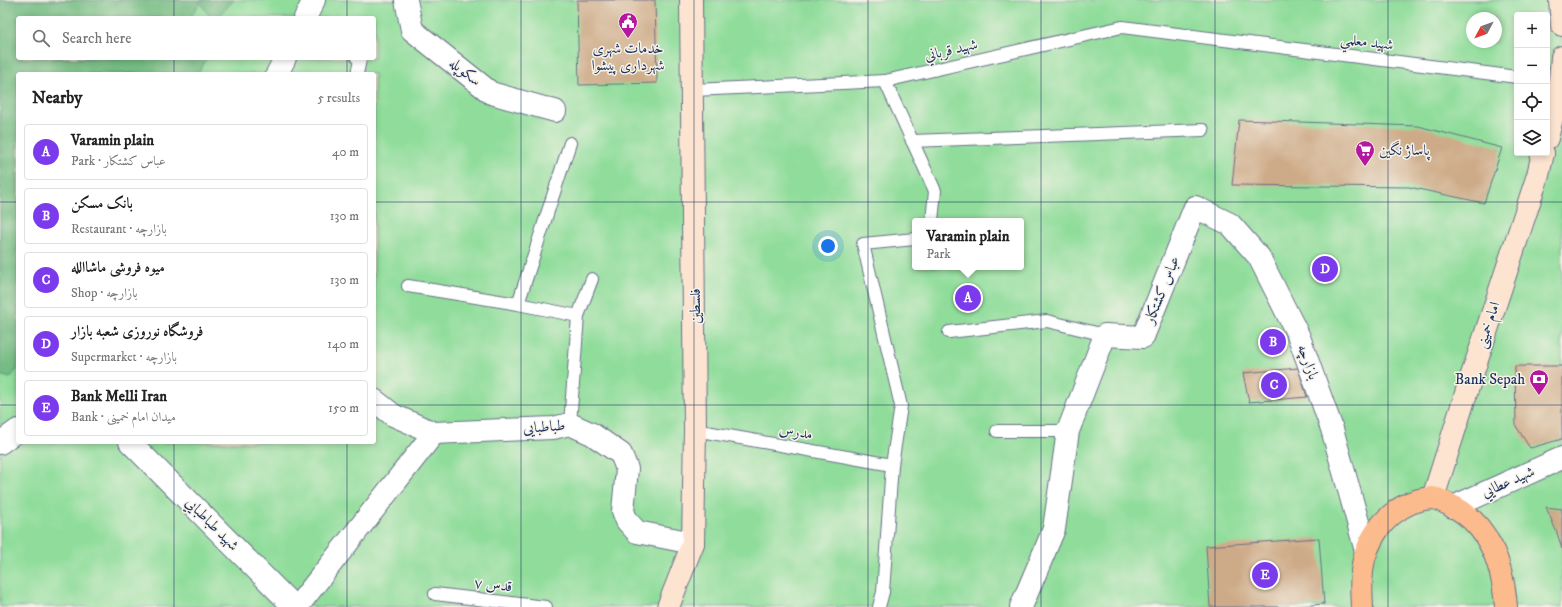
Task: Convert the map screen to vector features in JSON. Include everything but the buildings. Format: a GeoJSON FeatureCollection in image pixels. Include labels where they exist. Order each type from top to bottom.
{"type":"FeatureCollection","features":[{"type":"Feature","properties":{"kind":"main road","name":"فلسطین"},"geometry":{"type":"LineString","coordinates":[[668,607],[693,543],[695,430],[692,0]]}},
{"type":"Feature","properties":{"kind":"main road"},"geometry":{"type":"LineString","coordinates":[[1560,0],[1562,25]]}},
{"type":"Feature","properties":{"kind":"main road"},"geometry":{"type":"LineString","coordinates":[[1550,126],[1559,90],[1553,81],[1562,57]]}},
{"type":"Feature","properties":{"kind":"main road","name":"امام خمینی"},"geometry":{"type":"LineString","coordinates":[[1433,498],[1538,175],[1542,156]]}},
{"type":"Feature","properties":{"kind":"main road"},"geometry":{"type":"LineString","coordinates":[[1362,607],[1360,584],[1366,551],[1378,528],[1395,512],[1412,503],[1433,498],[1453,506],[1478,524],[1497,558],[1505,588],[1506,607]]}},
{"type":"Feature","properties":{"kind":"street"},"geometry":{"type":"LineString","coordinates":[[306,16],[314,0]]}},
{"type":"Feature","properties":{"kind":"street","name":"سکوپله"},"geometry":{"type":"LineString","coordinates":[[406,0],[412,30],[491,93],[555,111]]}},
{"type":"Feature","properties":{"kind":"street"},"geometry":{"type":"LineString","coordinates":[[278,72],[284,60]]}},
{"type":"Feature","properties":{"kind":"street","name":"عباس كشتكار"},"geometry":{"type":"LineString","coordinates":[[1105,335],[1143,337],[1196,207]]}},
{"type":"Feature","properties":{"kind":"street","name":"بازارچه"},"geometry":{"type":"LineString","coordinates":[[1196,207],[1230,224],[1259,257],[1299,337],[1332,429],[1366,551]]}},
{"type":"Feature","properties":{"kind":"street"},"geometry":{"type":"LineString","coordinates":[[1020,607],[1054,529],[1068,431],[1105,335]]}},
{"type":"Feature","properties":{"kind":"street","name":"طباطبایی"},"geometry":{"type":"LineString","coordinates":[[376,402],[393,415],[434,433],[553,428],[570,424],[592,434],[621,454],[627,469],[623,511],[627,521],[637,532],[693,543]]}},
{"type":"Feature","properties":{"kind":"street"},"geometry":{"type":"LineString","coordinates":[[0,443],[16,431]]}},
{"type":"Feature","properties":{"kind":"street"},"geometry":{"type":"LineString","coordinates":[[295,607],[434,433]]}},
{"type":"Feature","properties":{"kind":"street","name":"شهيد طباطبايي"},"geometry":{"type":"LineString","coordinates":[[132,444],[295,607]]}},
{"type":"Feature","properties":{"kind":"street","name":"شهيد عطايي"},"geometry":{"type":"LineString","coordinates":[[1453,506],[1562,458]]}},
{"type":"Feature","properties":{"kind":"lane","name":"شهيد قرباني"},"geometry":{"type":"LineString","coordinates":[[693,90],[885,81],[1122,28],[1214,39]]}},
{"type":"Feature","properties":{"kind":"lane","name":"شهيد معلمي"},"geometry":{"type":"LineString","coordinates":[[1214,39],[1514,77]]}},
{"type":"Feature","properties":{"kind":"lane"},"geometry":{"type":"LineString","coordinates":[[357,72],[360,60]]}},
{"type":"Feature","properties":{"kind":"lane"},"geometry":{"type":"LineString","coordinates":[[885,81],[935,191],[932,218]]}},
{"type":"Feature","properties":{"kind":"lane"},"geometry":{"type":"LineString","coordinates":[[912,141],[1203,130]]}},
{"type":"Feature","properties":{"kind":"lane"},"geometry":{"type":"LineString","coordinates":[[518,304],[570,143]]}},
{"type":"Feature","properties":{"kind":"lane"},"geometry":{"type":"LineString","coordinates":[[879,607],[883,592],[892,465],[901,406],[863,244],[912,239]]}},
{"type":"Feature","properties":{"kind":"lane"},"geometry":{"type":"LineString","coordinates":[[570,424],[578,316],[592,279]]}},
{"type":"Feature","properties":{"kind":"lane"},"geometry":{"type":"LineString","coordinates":[[408,286],[518,304],[578,316]]}},
{"type":"Feature","properties":{"kind":"lane"},"geometry":{"type":"LineString","coordinates":[[949,332],[1047,321],[1105,335]]}},
{"type":"Feature","properties":{"kind":"lane","name":"مدرس"},"geometry":{"type":"LineString","coordinates":[[695,430],[892,465]]}},
{"type":"Feature","properties":{"kind":"lane"},"geometry":{"type":"LineString","coordinates":[[997,431],[1068,431]]}},
{"type":"Feature","properties":{"kind":"lane","name":"قدس ۷"},"geometry":{"type":"LineString","coordinates":[[435,594],[546,607]]}},
{"type":"Feature","properties":{"kind":"green space"},"geometry":{"type":"Polygon","coordinates":[[[0,0],[1562,0],[1562,607],[0,607],[0,0]]]}},
{"type":"Feature","properties":{"kind":"green space"},"geometry":{"type":"Polygon","coordinates":[[[0,0],[234,0],[219,16],[210,16],[200,2],[191,16],[16,16],[16,60],[205,60],[199,72],[16,72],[16,370],[10,378],[0,375],[0,0]]]}},
{"type":"Feature","properties":{"kind":"place","name":"خدمات شهری شهرداری پیشوا"},"geometry":{"type":"Point","coordinates":[628,39]}},
{"type":"Feature","properties":{"kind":"place","name":"پاساژ نگین"},"geometry":{"type":"Point","coordinates":[1365,167]}},
{"type":"Feature","properties":{"kind":"place","name":"فروشگاه نوروزی شعبه بازار"},"geometry":{"type":"Point","coordinates":[1325,269]}},
{"type":"Feature","properties":{"kind":"place","name":"Varamin plain"},"geometry":{"type":"Point","coordinates":[968,298]}},
{"type":"Feature","properties":{"kind":"place","name":"بانک مسکن"},"geometry":{"type":"Point","coordinates":[1273,342]}},
{"type":"Feature","properties":{"kind":"place","name":"میوه فروشی ماشاالله"},"geometry":{"type":"Point","coordinates":[1274,385]}},
{"type":"Feature","properties":{"kind":"place","name":"Bank Sepah"},"geometry":{"type":"Point","coordinates":[1539,396]}},
{"type":"Feature","properties":{"kind":"place","name":"Bank Melli Iran"},"geometry":{"type":"Point","coordinates":[1265,575]}}]}
